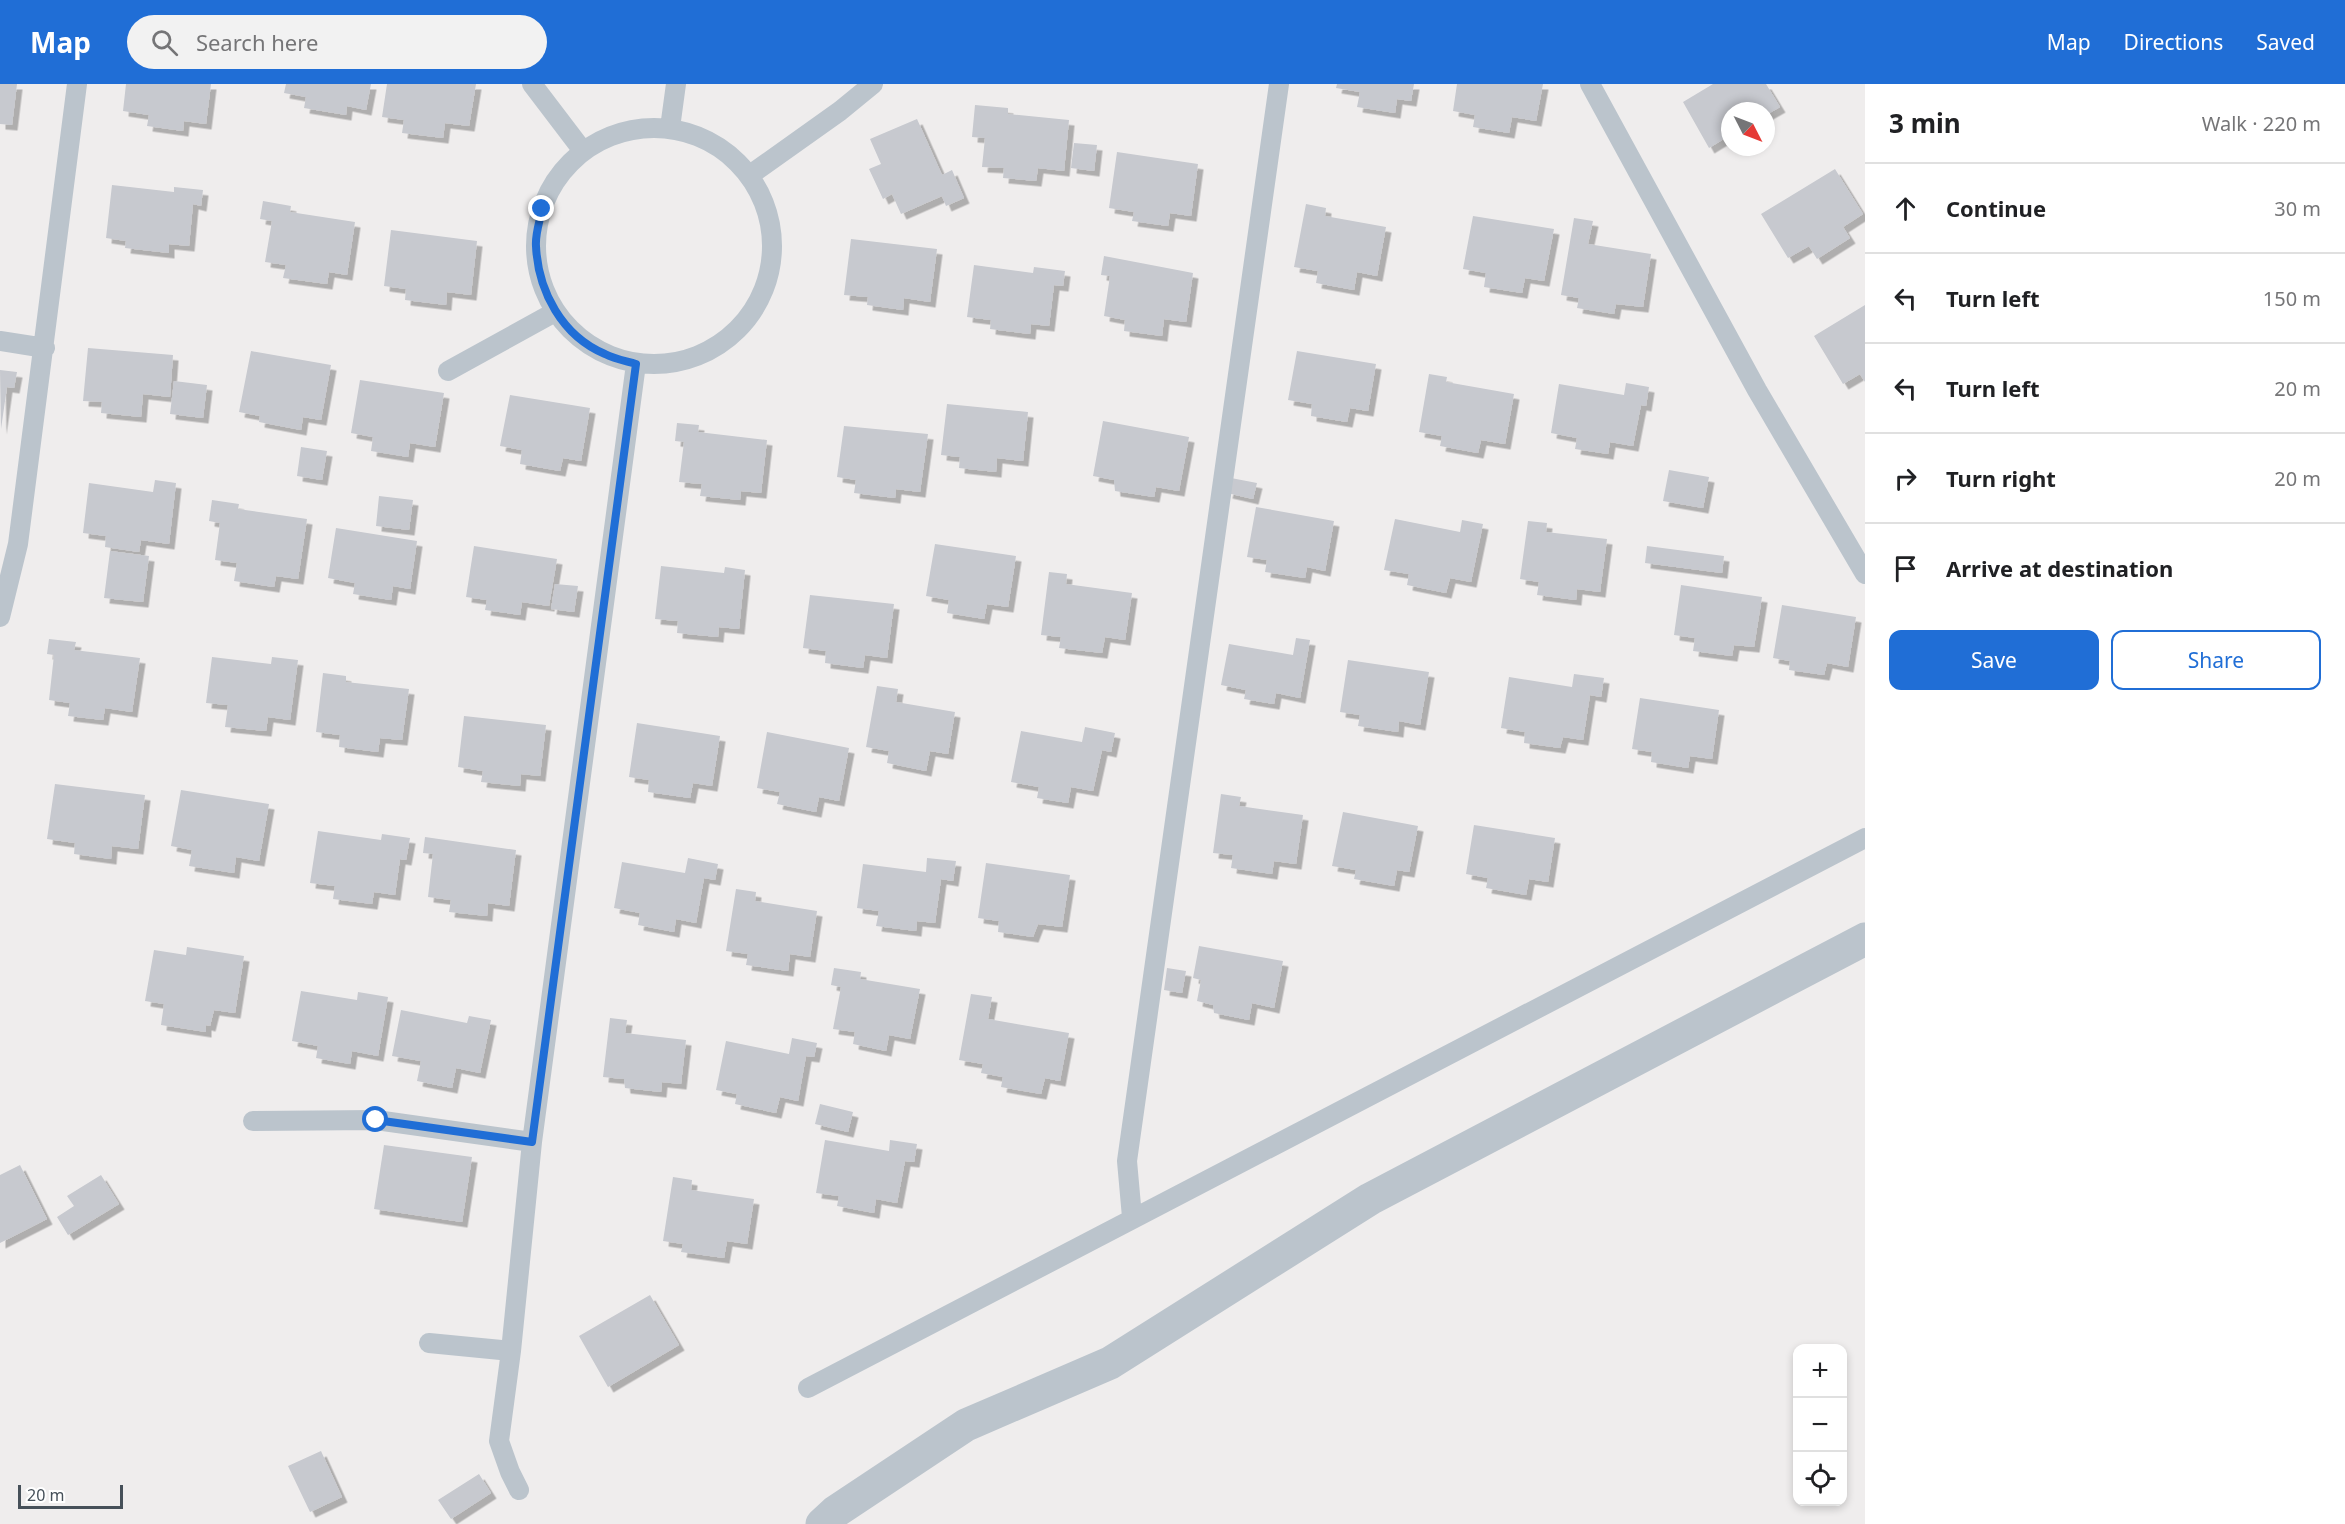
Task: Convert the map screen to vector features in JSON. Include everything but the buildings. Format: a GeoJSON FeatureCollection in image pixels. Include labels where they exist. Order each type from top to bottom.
{"type":"FeatureCollection","features":[{"type":"Feature","properties":{"kind":"street"},"geometry":{"type":"LineString","coordinates":[[822,1524],[835,1512],[966,1425],[1110,1363],[1370,1199],[1865,939]]}},
{"type":"Feature","properties":{"kind":"lane"},"geometry":{"type":"LineString","coordinates":[[0,617],[18,544],[45,348],[77,84]]}},
{"type":"Feature","properties":{"kind":"lane"},"geometry":{"type":"LineString","coordinates":[[532,84],[583,151]]}},
{"type":"Feature","properties":{"kind":"lane"},"geometry":{"type":"LineString","coordinates":[[669,128],[676,84]]}},
{"type":"Feature","properties":{"kind":"lane"},"geometry":{"type":"LineString","coordinates":[[750,175],[840,111],[873,84]]}},
{"type":"Feature","properties":{"kind":"lane"},"geometry":{"type":"LineString","coordinates":[[1132,1217],[1127,1161],[1279,84]]}},
{"type":"Feature","properties":{"kind":"lane"},"geometry":{"type":"LineString","coordinates":[[1590,84],[1757,390],[1865,574]]}},
{"type":"Feature","properties":{"kind":"lane"},"geometry":{"type":"LineString","coordinates":[[639,128],[669,128],[701,136],[728,152],[750,175],[766,206],[773,240],[770,274],[756,307],[734,334],[705,354],[672,363],[636,364],[605,354],[577,337],[555,312],[540,279],[536,244],[542,209],[558,177],[583,151],[610,136],[639,128]]}},
{"type":"Feature","properties":{"kind":"lane"},"geometry":{"type":"LineString","coordinates":[[448,371],[555,312]]}},
{"type":"Feature","properties":{"kind":"lane"},"geometry":{"type":"LineString","coordinates":[[0,341],[45,348]]}},
{"type":"Feature","properties":{"kind":"lane"},"geometry":{"type":"LineString","coordinates":[[519,1490],[499,1441],[511,1351],[532,1142],[636,364]]}},
{"type":"Feature","properties":{"kind":"lane"},"geometry":{"type":"LineString","coordinates":[[808,1388],[1132,1217],[1865,838]]}},
{"type":"Feature","properties":{"kind":"lane"},"geometry":{"type":"LineString","coordinates":[[253,1121],[376,1120],[532,1142]]}},
{"type":"Feature","properties":{"kind":"lane"},"geometry":{"type":"LineString","coordinates":[[429,1343],[511,1351]]}},
{"type":"Feature","properties":{"kind":"route"},"geometry":{"type":"LineString","coordinates":[[376,1120],[532,1142],[636,364],[605,354],[577,337],[555,312],[540,279],[536,244],[542,209]]}}]}
